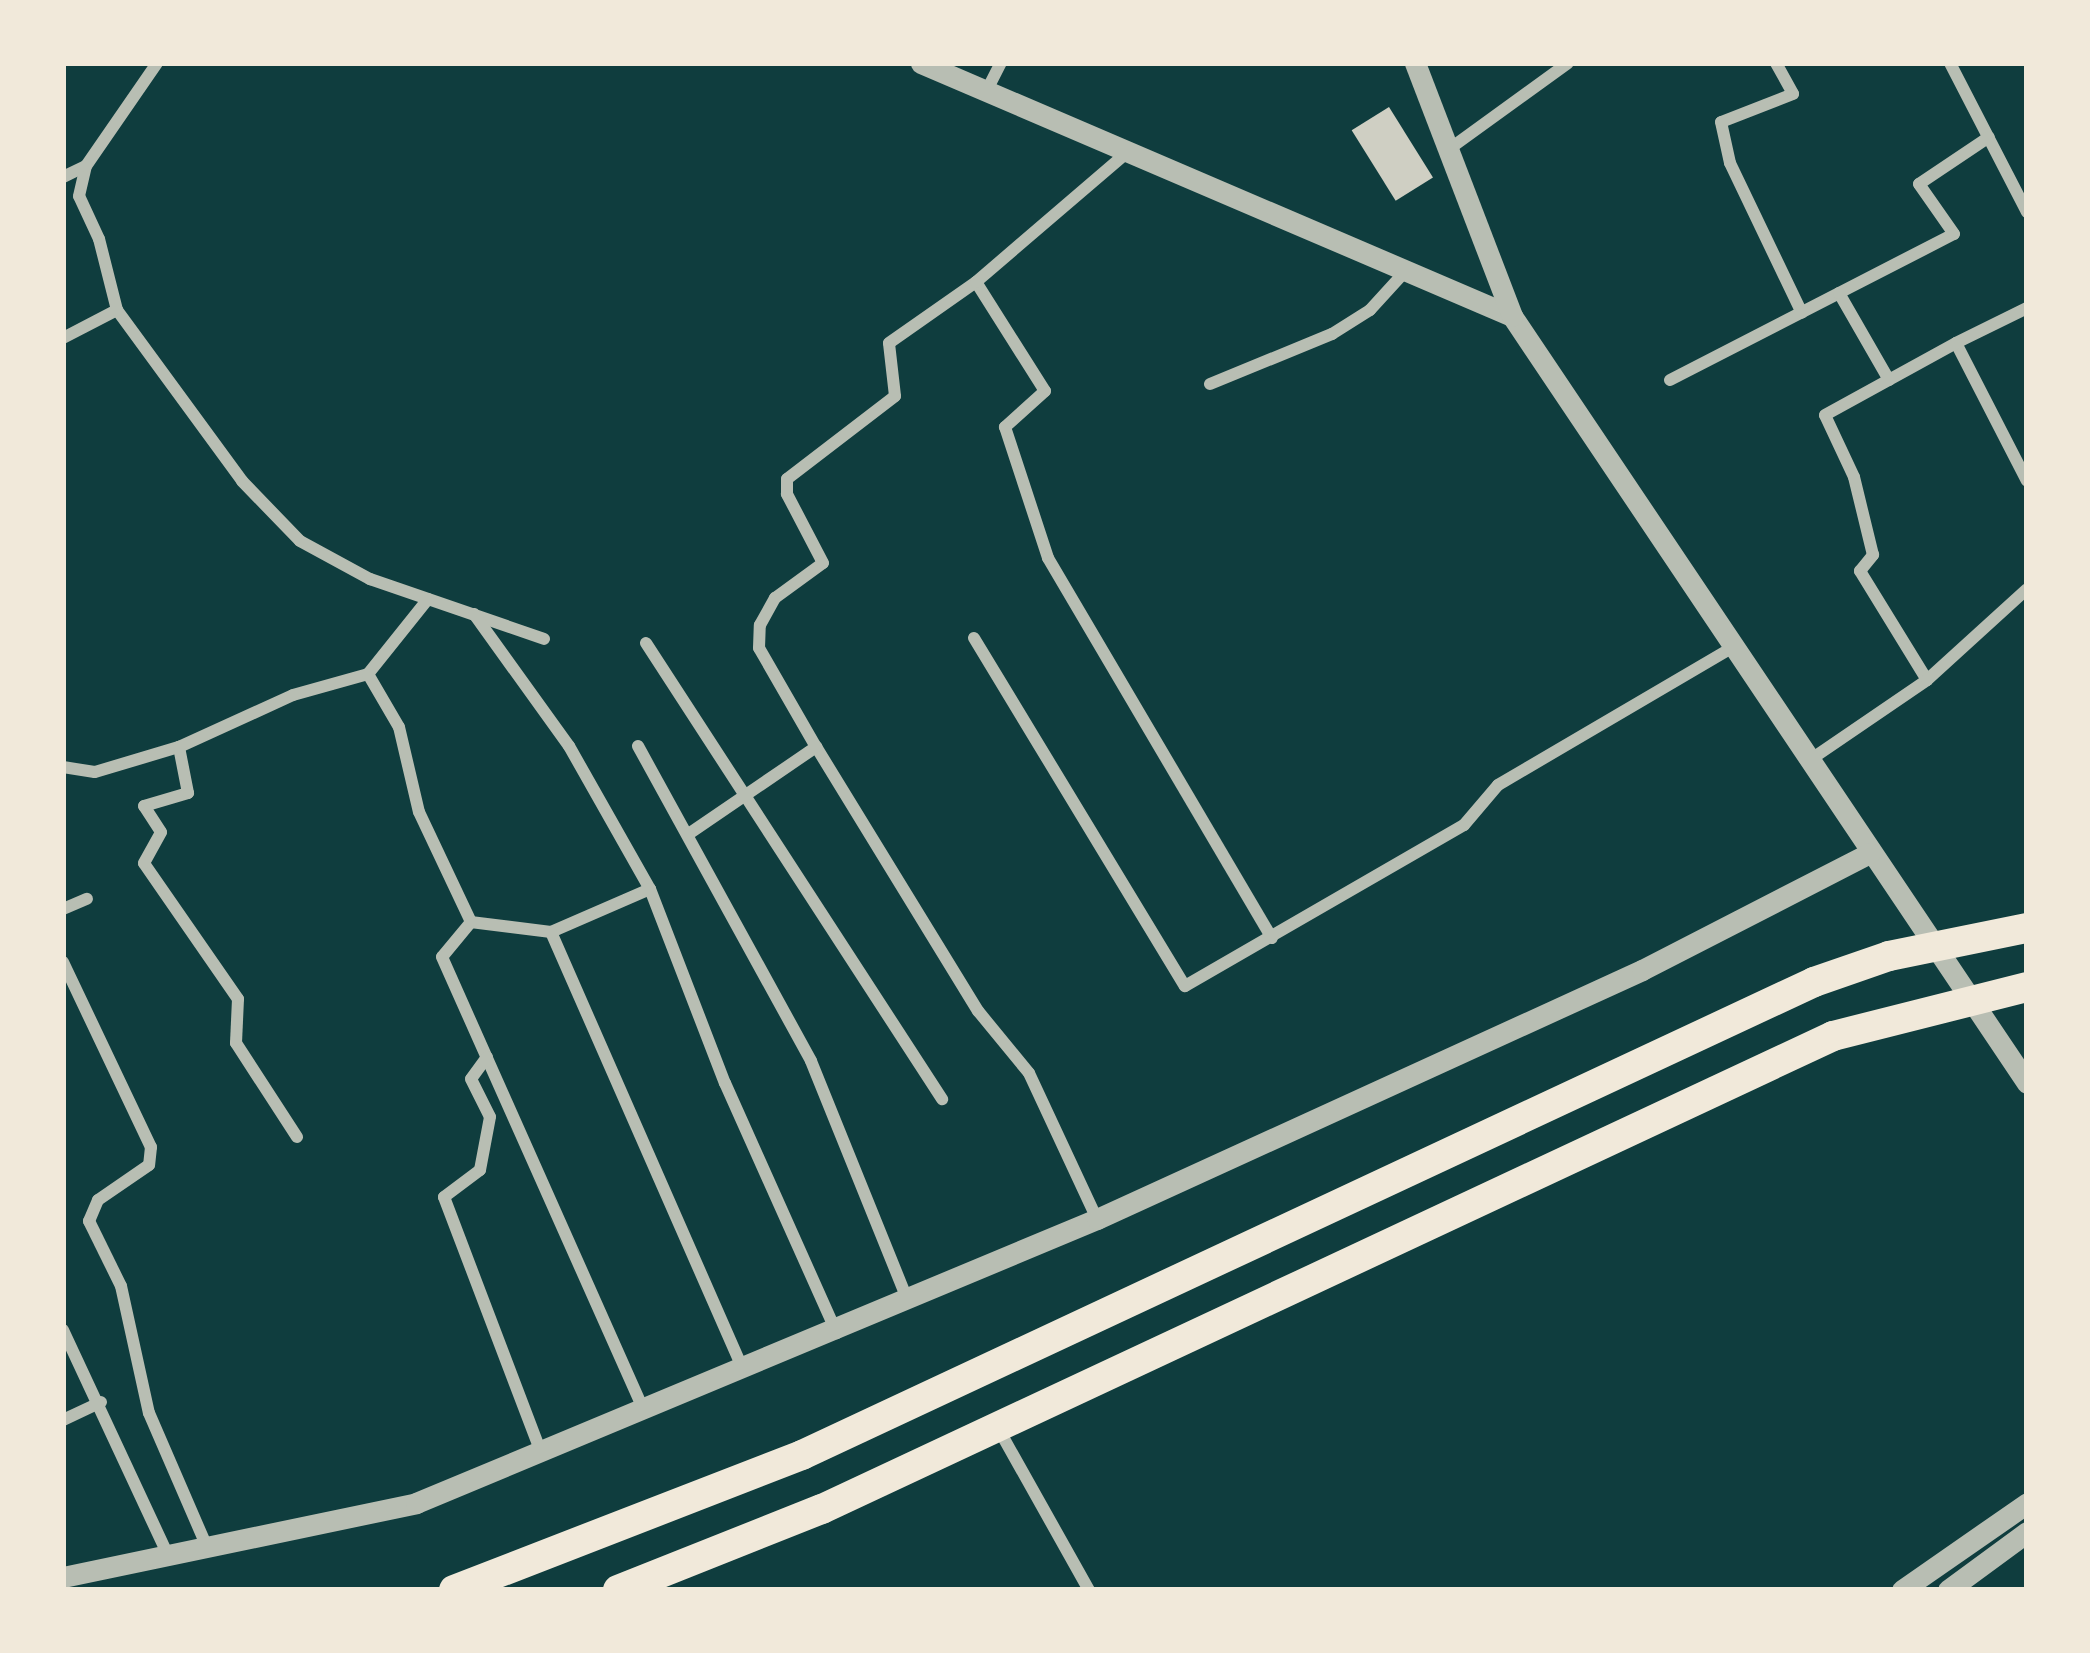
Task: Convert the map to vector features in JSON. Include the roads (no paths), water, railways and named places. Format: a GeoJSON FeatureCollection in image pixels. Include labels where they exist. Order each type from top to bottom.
{"type":"FeatureCollection","features":[{"type":"Feature","properties":{"kind":"main road"},"geometry":{"type":"LineString","coordinates":[[454,1590],[802,1455],[1814,982],[1934,946],[2027,928]]}},
{"type":"Feature","properties":{"kind":"main road"},"geometry":{"type":"LineString","coordinates":[[618,1590],[822,1509],[1833,1036],[2027,987]]}},
{"type":"Feature","properties":{"kind":"street"},"geometry":{"type":"LineString","coordinates":[[157,63],[86,166],[79,196],[100,239],[117,310],[242,481],[300,541],[370,579],[544,639]]}},
{"type":"Feature","properties":{"kind":"street"},"geometry":{"type":"LineString","coordinates":[[921,63],[1131,150],[1402,274],[1512,316]]}},
{"type":"Feature","properties":{"kind":"street"},"geometry":{"type":"LineString","coordinates":[[987,89],[1001,63]]}},
{"type":"Feature","properties":{"kind":"street"},"geometry":{"type":"LineString","coordinates":[[1415,63],[1452,147],[1512,316],[1730,649],[2027,1082]]}},
{"type":"Feature","properties":{"kind":"street"},"geometry":{"type":"LineString","coordinates":[[1452,147],[1568,63]]}},
{"type":"Feature","properties":{"kind":"street"},"geometry":{"type":"LineString","coordinates":[[1776,63],[1792,94],[1721,122],[1730,163],[1802,313]]}},
{"type":"Feature","properties":{"kind":"street"},"geometry":{"type":"LineString","coordinates":[[1950,63],[2027,212]]}},
{"type":"Feature","properties":{"kind":"street"},"geometry":{"type":"LineString","coordinates":[[1670,380],[1954,234],[1919,184],[1988,137]]}},
{"type":"Feature","properties":{"kind":"street"},"geometry":{"type":"LineString","coordinates":[[1097,1219],[1029,1073],[978,1011],[759,648],[767,608],[823,563],[787,494],[787,479],[888,404],[896,388],[889,344],[976,282],[1131,150]]}},
{"type":"Feature","properties":{"kind":"street"},"geometry":{"type":"LineString","coordinates":[[63,177],[86,166]]}},
{"type":"Feature","properties":{"kind":"street"},"geometry":{"type":"LineString","coordinates":[[1210,384],[1332,334],[1370,310],[1402,274]]}},
{"type":"Feature","properties":{"kind":"street"},"geometry":{"type":"LineString","coordinates":[[976,282],[1045,391],[1005,427],[1048,558],[1272,938]]}},
{"type":"Feature","properties":{"kind":"street"},"geometry":{"type":"LineString","coordinates":[[1839,293],[1889,380]]}},
{"type":"Feature","properties":{"kind":"street"},"geometry":{"type":"LineString","coordinates":[[1927,680],[1860,571],[1873,555],[1854,477],[1825,415],[2027,308]]}},
{"type":"Feature","properties":{"kind":"street"},"geometry":{"type":"LineString","coordinates":[[63,338],[117,310]]}},
{"type":"Feature","properties":{"kind":"street"},"geometry":{"type":"LineString","coordinates":[[1956,343],[2027,481]]}},
{"type":"Feature","properties":{"kind":"street"},"geometry":{"type":"LineString","coordinates":[[1807,762],[1927,680],[2027,589]]}},
{"type":"Feature","properties":{"kind":"street"},"geometry":{"type":"LineString","coordinates":[[63,767],[95,772],[179,747],[293,695],[368,674],[428,599]]}},
{"type":"Feature","properties":{"kind":"street"},"geometry":{"type":"LineString","coordinates":[[474,614],[569,746],[650,889],[725,1083],[837,1333]]}},
{"type":"Feature","properties":{"kind":"street"},"geometry":{"type":"LineString","coordinates":[[974,638],[1179,982],[1195,985],[1464,825],[1498,784],[1730,649]]}},
{"type":"Feature","properties":{"kind":"street"},"geometry":{"type":"LineString","coordinates":[[646,644],[741,798],[942,1100]]}},
{"type":"Feature","properties":{"kind":"street"},"geometry":{"type":"LineString","coordinates":[[368,674],[399,728],[419,812],[471,922]]}},
{"type":"Feature","properties":{"kind":"street"},"geometry":{"type":"LineString","coordinates":[[638,746],[690,832],[811,1061],[908,1302]]}},
{"type":"Feature","properties":{"kind":"street"},"geometry":{"type":"LineString","coordinates":[[179,747],[188,794],[144,806],[161,832],[144,863],[238,999],[236,1043],[297,1137]]}},
{"type":"Feature","properties":{"kind":"street"},"geometry":{"type":"LineString","coordinates":[[690,832],[816,748]]}},
{"type":"Feature","properties":{"kind":"street"},"geometry":{"type":"LineString","coordinates":[[63,1577],[416,1503],[542,1453],[837,1333],[1097,1219],[1642,970],[1870,853]]}},
{"type":"Feature","properties":{"kind":"street"},"geometry":{"type":"LineString","coordinates":[[471,922],[551,932],[650,889]]}},
{"type":"Feature","properties":{"kind":"street"},"geometry":{"type":"LineString","coordinates":[[63,910],[87,898]]}},
{"type":"Feature","properties":{"kind":"street"},"geometry":{"type":"LineString","coordinates":[[471,922],[442,957],[644,1411]]}},
{"type":"Feature","properties":{"kind":"street"},"geometry":{"type":"LineString","coordinates":[[551,932],[743,1371]]}},
{"type":"Feature","properties":{"kind":"street"},"geometry":{"type":"LineString","coordinates":[[63,962],[151,1147],[149,1165],[98,1200],[88,1221],[121,1286],[149,1413],[207,1547]]}},
{"type":"Feature","properties":{"kind":"street"},"geometry":{"type":"LineString","coordinates":[[487,1057],[471,1079],[490,1117],[480,1170],[444,1197],[542,1453]]}},
{"type":"Feature","properties":{"kind":"street"},"geometry":{"type":"LineString","coordinates":[[63,1330],[101,1402],[168,1555]]}},
{"type":"Feature","properties":{"kind":"street"},"geometry":{"type":"LineString","coordinates":[[63,1420],[101,1402]]}},
{"type":"Feature","properties":{"kind":"street"},"geometry":{"type":"LineString","coordinates":[[997,1427],[1090,1590]]}},
{"type":"Feature","properties":{"kind":"street"},"geometry":{"type":"LineString","coordinates":[[1903,1590],[2027,1503]]}},
{"type":"Feature","properties":{"kind":"street"},"geometry":{"type":"LineString","coordinates":[[1948,1590],[2027,1532]]}}]}
